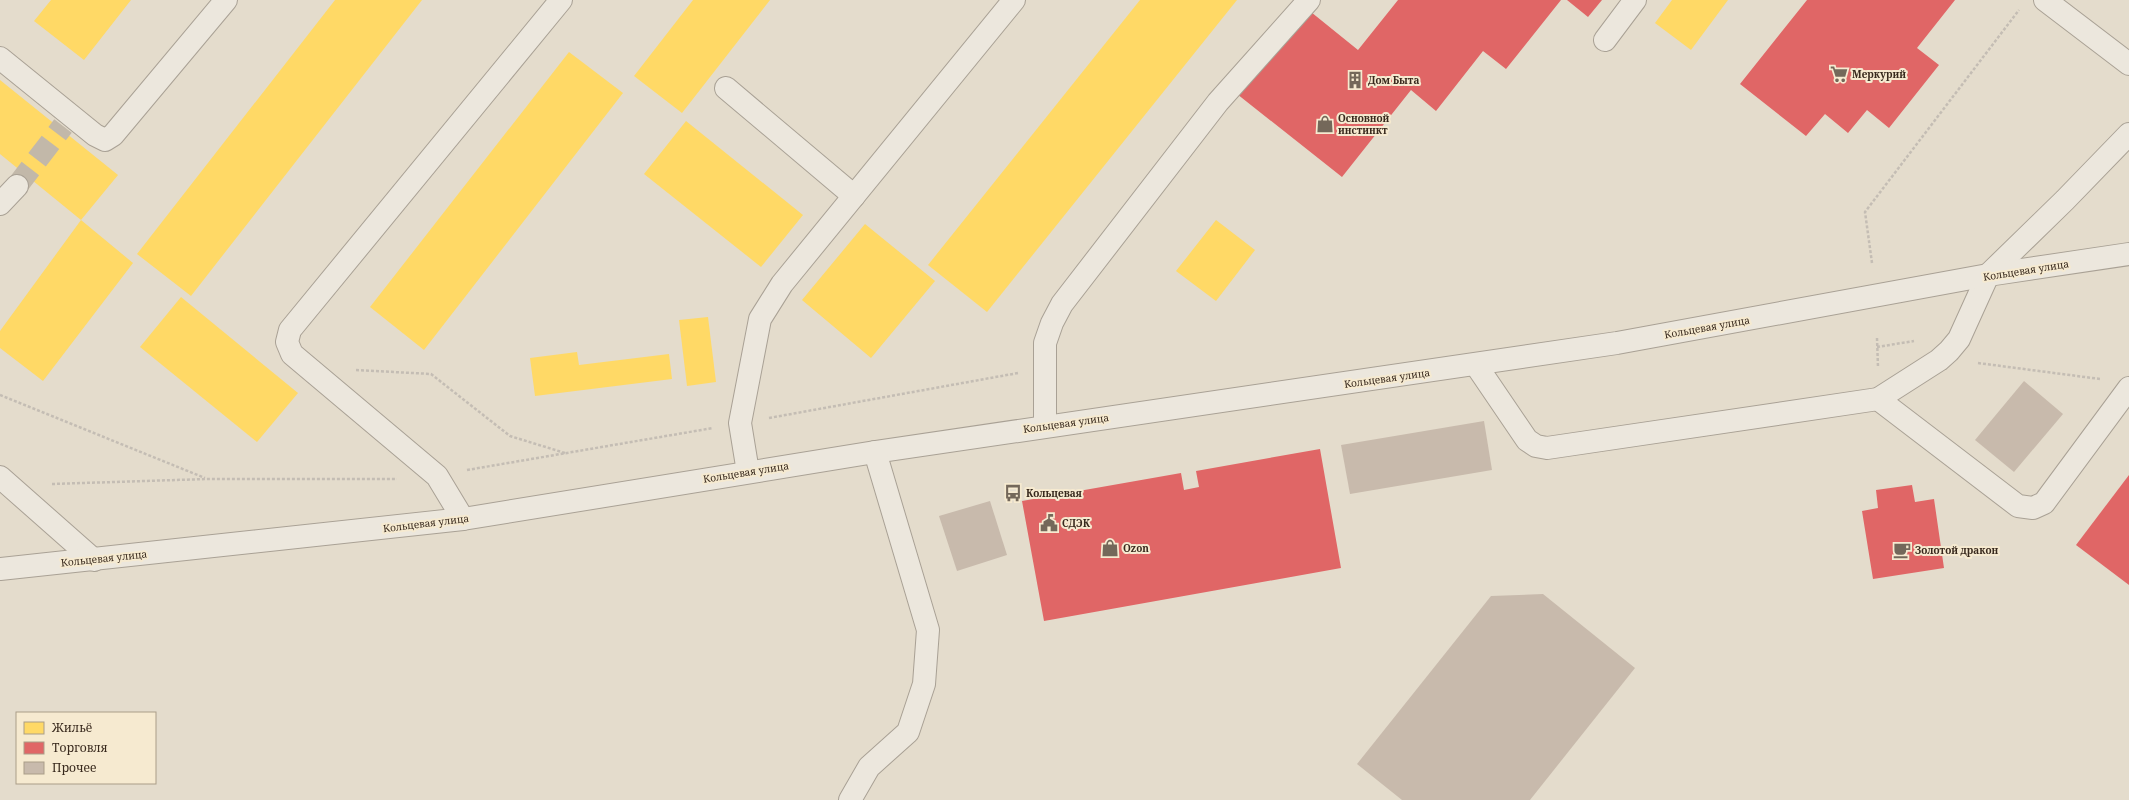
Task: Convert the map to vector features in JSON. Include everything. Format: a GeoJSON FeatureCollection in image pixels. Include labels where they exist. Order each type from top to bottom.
{"type":"FeatureCollection","features":[{"type":"Feature","properties":{"kind":"street"},"geometry":{"type":"LineString","coordinates":[[0,58],[67,121],[105,140],[112,135],[226,0]]}},
{"type":"Feature","properties":{"kind":"street"},"geometry":{"type":"LineString","coordinates":[[463,519],[437,476],[292,354],[287,342],[290,330],[561,0]]}},
{"type":"Feature","properties":{"kind":"street"},"geometry":{"type":"LineString","coordinates":[[748,472],[740,423],[760,319],[782,284],[1014,0]]}},
{"type":"Feature","properties":{"kind":"street"},"geometry":{"type":"LineString","coordinates":[[1045,426],[1045,343],[1052,323],[1062,304],[1218,102],[1309,0]]}},
{"type":"Feature","properties":{"kind":"street"},"geometry":{"type":"LineString","coordinates":[[1605,40],[1635,0]]}},
{"type":"Feature","properties":{"kind":"street"},"geometry":{"type":"LineString","coordinates":[[2045,0],[2129,64]]}},
{"type":"Feature","properties":{"kind":"street"},"geometry":{"type":"LineString","coordinates":[[726,88],[854,196]]}},
{"type":"Feature","properties":{"kind":"street"},"geometry":{"type":"LineString","coordinates":[[1476,365],[1526,440],[1536,446],[1547,448],[1878,399],[1939,360],[1949,351],[1959,339],[1988,275],[2065,200],[2129,134]]}},
{"type":"Feature","properties":{"kind":"street"},"geometry":{"type":"LineString","coordinates":[[0,204],[17,186]]}},
{"type":"Feature","properties":{"kind":"street","name":"Кольцевая улица"},"geometry":{"type":"LineString","coordinates":[[0,569],[463,519],[748,472],[1045,426],[1476,365],[1617,343],[1988,275],[2129,254]]}},
{"type":"Feature","properties":{"kind":"street"},"geometry":{"type":"LineString","coordinates":[[1878,399],[2018,506],[2033,508],[2044,503],[2129,388]]}},
{"type":"Feature","properties":{"kind":"street"},"geometry":{"type":"LineString","coordinates":[[850,800],[869,767],[908,732],[924,684],[928,630],[875,452]]}},
{"type":"Feature","properties":{"kind":"street"},"geometry":{"type":"LineString","coordinates":[[5,481],[94,560]]}},
{"type":"Feature","properties":{"kind":"path"},"geometry":{"type":"LineString","coordinates":[[1872,263],[1865,212],[2022,6]]}},
{"type":"Feature","properties":{"kind":"path"},"geometry":{"type":"LineString","coordinates":[[1877,347],[1915,341]]}},
{"type":"Feature","properties":{"kind":"path"},"geometry":{"type":"LineString","coordinates":[[1978,362],[2106,380]]}},
{"type":"Feature","properties":{"kind":"path"},"geometry":{"type":"LineString","coordinates":[[5,481],[416,479],[566,454],[1045,368]]}},
{"type":"Feature","properties":{"kind":"path"},"geometry":{"type":"LineString","coordinates":[[354,370],[431,374],[510,436],[566,454]]}},
{"type":"Feature","properties":{"kind":"path"},"geometry":{"type":"LineString","coordinates":[[0,395],[208,479]]}},
{"type":"Feature","properties":{"kind":"building: Жильё"},"geometry":{"type":"Polygon","coordinates":[[[51,0],[131,0],[84,60],[34,21],[51,0]]]}},
{"type":"Feature","properties":{"kind":"building: Жильё"},"geometry":{"type":"Polygon","coordinates":[[[335,0],[422,0],[191,296],[137,254],[335,0]]]}},
{"type":"Feature","properties":{"kind":"building: Жильё"},"geometry":{"type":"Polygon","coordinates":[[[693,0],[770,0],[682,113],[634,76],[693,0]]]}},
{"type":"Feature","properties":{"kind":"building: Жильё"},"geometry":{"type":"Polygon","coordinates":[[[1140,0],[1237,0],[987,312],[928,265],[1140,0]]]}},
{"type":"Feature","properties":{"kind":"building: Жильё"},"geometry":{"type":"Polygon","coordinates":[[[1672,0],[1728,0],[1691,50],[1655,23],[1672,0]]]}},
{"type":"Feature","properties":{"kind":"building: Жильё"},"geometry":{"type":"Polygon","coordinates":[[[569,52],[623,93],[424,350],[370,307],[569,52]]]}},
{"type":"Feature","properties":{"kind":"building: Жильё"},"geometry":{"type":"Polygon","coordinates":[[[0,80],[118,175],[81,220],[0,154],[0,80]]]}},
{"type":"Feature","properties":{"kind":"building: Жильё"},"geometry":{"type":"Polygon","coordinates":[[[686,121],[803,215],[761,267],[644,174],[686,121]]]}},
{"type":"Feature","properties":{"kind":"building: Жильё"},"geometry":{"type":"Polygon","coordinates":[[[81,220],[133,263],[43,381],[0,348],[0,331],[81,220]]]}},
{"type":"Feature","properties":{"kind":"building: Жильё"},"geometry":{"type":"Polygon","coordinates":[[[1216,220],[1255,250],[1216,301],[1176,271],[1216,220]]]}},
{"type":"Feature","properties":{"kind":"building: Жильё"},"geometry":{"type":"Polygon","coordinates":[[[865,224],[935,281],[871,358],[802,300],[865,224]]]}},
{"type":"Feature","properties":{"kind":"building: Жильё"},"geometry":{"type":"Polygon","coordinates":[[[181,297],[298,393],[257,442],[140,347],[181,297]]]}},
{"type":"Feature","properties":{"kind":"building: Жильё"},"geometry":{"type":"Polygon","coordinates":[[[708,317],[716,382],[687,386],[679,320],[708,317]]]}},
{"type":"Feature","properties":{"kind":"building: Жильё"},"geometry":{"type":"Polygon","coordinates":[[[577,352],[579,365],[669,354],[672,379],[535,396],[530,358],[577,352]]]}},
{"type":"Feature","properties":{"kind":"building: Торговля","name":"Дом Быта"},"geometry":{"type":"Polygon","coordinates":[[[1398,0],[1561,0],[1506,69],[1483,51],[1436,111],[1411,90],[1342,177],[1237,94],[1306,8],[1358,50],[1398,0]]]}},
{"type":"Feature","properties":{"kind":"building: Торговля"},"geometry":{"type":"Polygon","coordinates":[[[1567,0],[1602,0],[1588,17],[1567,0]]]}},
{"type":"Feature","properties":{"kind":"building: Торговля","name":"Меркурий"},"geometry":{"type":"Polygon","coordinates":[[[1807,0],[1955,0],[1917,48],[1939,65],[1889,128],[1867,110],[1848,133],[1825,114],[1806,136],[1740,84],[1807,0]]]}},
{"type":"Feature","properties":{"kind":"building: Торговля"},"geometry":{"type":"Polygon","coordinates":[[[1320,449],[1341,568],[1044,621],[1022,501],[1181,473],[1184,490],[1199,487],[1196,471],[1320,449]]]}},
{"type":"Feature","properties":{"kind":"building: Торговля"},"geometry":{"type":"Polygon","coordinates":[[[2129,475],[2129,585],[2076,545],[2129,475]]]}},
{"type":"Feature","properties":{"kind":"building: Торговля"},"geometry":{"type":"Polygon","coordinates":[[[1912,485],[1915,502],[1934,499],[1944,568],[1873,579],[1862,511],[1878,508],[1876,490],[1912,485]]]}},
{"type":"Feature","properties":{"kind":"building: Прочее"},"geometry":{"type":"Polygon","coordinates":[[[2024,381],[2063,414],[2014,472],[1975,440],[2024,381]]]}},
{"type":"Feature","properties":{"kind":"building: Прочее"},"geometry":{"type":"Polygon","coordinates":[[[1484,421],[1492,470],[1350,494],[1341,445],[1484,421]]]}},
{"type":"Feature","properties":{"kind":"building: Прочее"},"geometry":{"type":"Polygon","coordinates":[[[990,501],[1007,555],[957,571],[939,516],[990,501]]]}},
{"type":"Feature","properties":{"kind":"building: Прочее"},"geometry":{"type":"Polygon","coordinates":[[[1543,594],[1635,668],[1530,800],[1402,800],[1357,764],[1491,596],[1543,594]]]}},
{"type":"Feature","properties":{"kind":"tunnel"},"geometry":{"type":"LineString","coordinates":[[17,186],[63,126]]}},
{"type":"Feature","properties":{"kind":"place","name":"Меркурий"},"geometry":{"type":"Point","coordinates":[1839,74]}},
{"type":"Feature","properties":{"kind":"place","name":"Дом Быта"},"geometry":{"type":"Point","coordinates":[1355,80]}},
{"type":"Feature","properties":{"kind":"place","name":"Основной инстинкт"},"geometry":{"type":"Point","coordinates":[1325,124]}},
{"type":"Feature","properties":{"kind":"place","name":"Кольцевая"},"geometry":{"type":"Point","coordinates":[1013,493]}},
{"type":"Feature","properties":{"kind":"place","name":"СДЭК"},"geometry":{"type":"Point","coordinates":[1049,523]}},
{"type":"Feature","properties":{"kind":"place","name":"Ozon"},"geometry":{"type":"Point","coordinates":[1110,548]}},
{"type":"Feature","properties":{"kind":"place","name":"Золотой дракон"},"geometry":{"type":"Point","coordinates":[1902,550]}}]}
